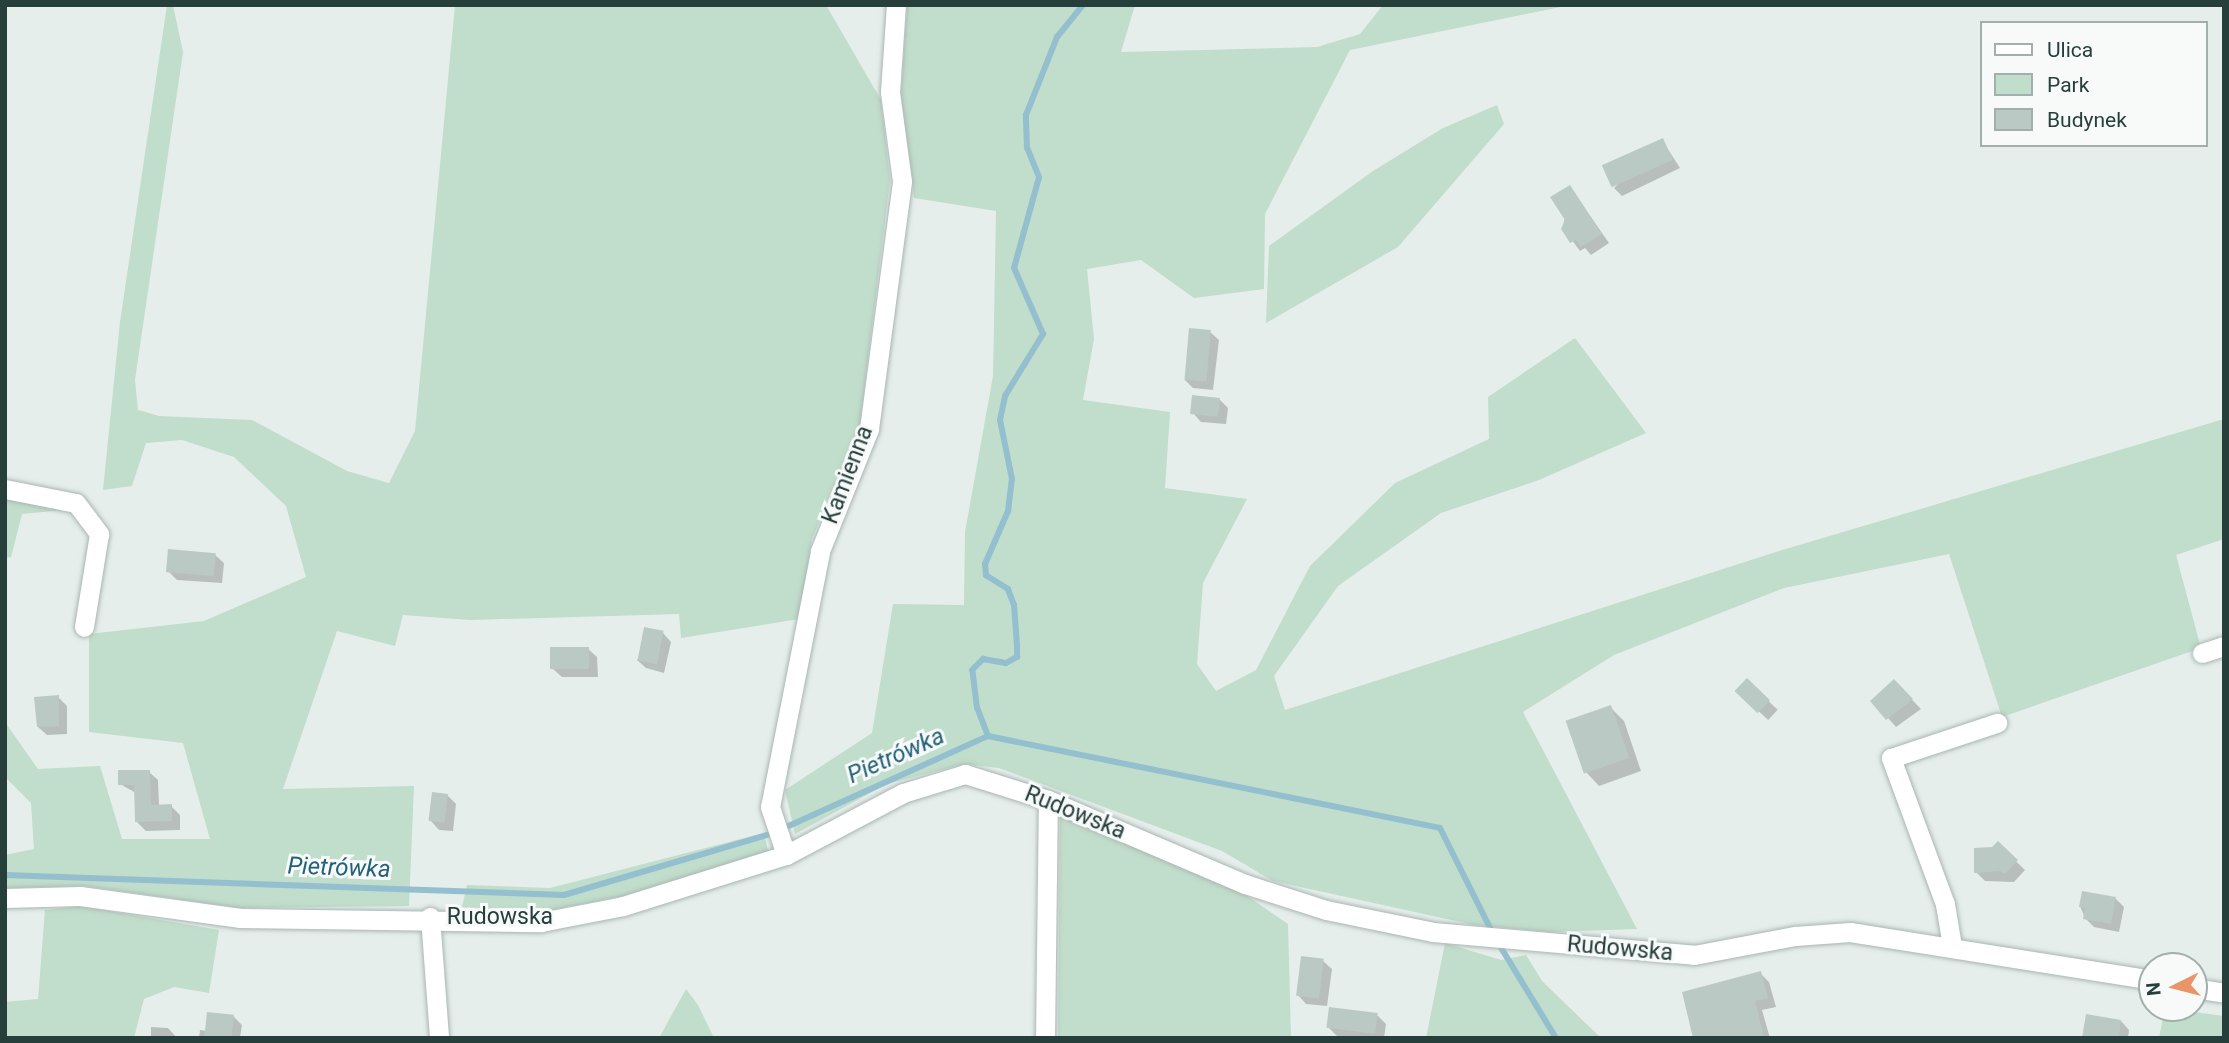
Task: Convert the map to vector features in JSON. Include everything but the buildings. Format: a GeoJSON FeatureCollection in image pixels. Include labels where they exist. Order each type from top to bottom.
{"type":"FeatureCollection","features":[{"type":"Feature","properties":{"kind":"street","name":"Kamienna"},"geometry":{"type":"LineString","coordinates":[[786,855],[770,807],[820,551],[869,429],[900,194],[890,92],[896,5]]}},
{"type":"Feature","properties":{"kind":"street"},"geometry":{"type":"LineString","coordinates":[[5,489],[76,503],[99,534],[84,627]]}},
{"type":"Feature","properties":{"kind":"street"},"geometry":{"type":"LineString","coordinates":[[2202,653],[2224,646]]}},
{"type":"Feature","properties":{"kind":"street"},"geometry":{"type":"LineString","coordinates":[[1952,946],[1945,904],[1891,758],[1997,723]]}},
{"type":"Feature","properties":{"kind":"street","name":"Rudowska"},"geometry":{"type":"LineString","coordinates":[[5,898],[80,896],[240,918],[430,917],[541,922],[623,906],[786,855],[903,793],[965,774],[1048,800],[1245,884],[1326,910],[1433,932],[1694,955],[1823,932],[1850,932],[1952,946],[2138,978]]}},
{"type":"Feature","properties":{"kind":"street"},"geometry":{"type":"LineString","coordinates":[[1045,1038],[1048,800]]}},
{"type":"Feature","properties":{"kind":"street"},"geometry":{"type":"LineString","coordinates":[[430,917],[439,1038]]}},
{"type":"Feature","properties":{"kind":"green space"},"geometry":{"type":"Polygon","coordinates":[[[167,5],[173,5],[183,52],[135,380],[138,410],[159,416],[252,420],[347,471],[389,483],[415,431],[455,5],[826,5],[881,100],[890,180],[860,424],[812,539],[799,619],[681,638],[679,614],[470,620],[403,615],[395,646],[337,631],[283,789],[414,786],[409,906],[240,908],[84,886],[5,888],[5,855],[34,849],[31,803],[5,777],[5,722],[38,769],[100,766],[122,839],[210,839],[183,743],[89,732],[89,634],[204,621],[306,577],[286,506],[234,457],[182,440],[146,443],[132,486],[103,490],[120,322],[167,5]]]}},
{"type":"Feature","properties":{"kind":"green space"},"geometry":{"type":"Polygon","coordinates":[[[907,5],[1135,5],[1121,52],[1317,47],[1360,34],[1383,5],[1570,5],[1350,50],[1265,214],[1264,289],[1194,298],[1141,260],[1087,269],[1094,339],[1083,400],[1170,412],[1165,488],[1247,499],[1203,583],[1197,664],[1216,691],[1256,670],[1310,566],[1395,483],[1489,439],[1488,397],[1575,338],[1646,433],[1539,480],[1441,513],[1338,586],[1274,676],[1285,710],[1779,551],[2224,419],[2224,539],[2176,555],[2201,648],[2002,717],[1949,554],[1784,588],[1614,655],[1523,712],[1637,929],[1549,932],[1474,925],[1273,881],[1222,851],[999,768],[964,764],[887,784],[795,834],[785,790],[872,733],[893,604],[964,605],[965,532],[993,376],[996,211],[914,198],[901,94],[907,5]]]}},
{"type":"Feature","properties":{"kind":"green space"},"geometry":{"type":"Polygon","coordinates":[[[1497,105],[1504,124],[1398,247],[1266,323],[1269,246],[1373,171],[1443,128],[1497,105]]]}},
{"type":"Feature","properties":{"kind":"green space"},"geometry":{"type":"Polygon","coordinates":[[[5,497],[65,510],[22,514],[11,557],[5,558],[5,497]]]}},
{"type":"Feature","properties":{"kind":"green space"},"geometry":{"type":"Polygon","coordinates":[[[1060,816],[1240,891],[1288,924],[1291,1038],[1058,1038],[1060,816]]]}},
{"type":"Feature","properties":{"kind":"green space"},"geometry":{"type":"Polygon","coordinates":[[[764,833],[768,851],[623,896],[545,911],[462,907],[467,885],[550,888],[764,833]]]}},
{"type":"Feature","properties":{"kind":"green space"},"geometry":{"type":"Polygon","coordinates":[[[80,906],[219,930],[209,993],[174,987],[144,999],[134,1038],[5,1038],[5,1002],[38,999],[45,910],[80,906]]]}},
{"type":"Feature","properties":{"kind":"green space"},"geometry":{"type":"Polygon","coordinates":[[[1445,943],[1501,960],[1526,955],[1542,981],[1601,1038],[1426,1038],[1445,943]]]}},
{"type":"Feature","properties":{"kind":"green space"},"geometry":{"type":"Polygon","coordinates":[[[686,989],[698,1005],[714,1038],[659,1038],[686,989]]]}},
{"type":"Feature","properties":{"kind":"green space"},"geometry":{"type":"Polygon","coordinates":[[[2208,1014],[2224,1016],[2224,1038],[2159,1038],[2162,1022],[2208,1022],[2208,1014]]]}},
{"type":"Feature","properties":{"kind":"waterway","name":"Pietrówka"},"geometry":{"type":"LineString","coordinates":[[988,736],[977,708],[972,670],[983,659],[1006,663],[1017,657],[1014,605],[1008,589],[986,575],[985,564],[1008,511],[1012,479],[1000,420],[1005,396],[1043,334],[1014,268],[1039,177],[1027,148],[1026,115],[1057,37],[1083,5]]}},
{"type":"Feature","properties":{"kind":"waterway"},"geometry":{"type":"LineString","coordinates":[[988,736],[1440,828],[1491,930]]}},
{"type":"Feature","properties":{"kind":"waterway","name":"Pietrówka"},"geometry":{"type":"LineString","coordinates":[[5,875],[564,895],[773,833],[988,736]]}},
{"type":"Feature","properties":{"kind":"waterway"},"geometry":{"type":"LineString","coordinates":[[1500,946],[1556,1038]]}}]}
